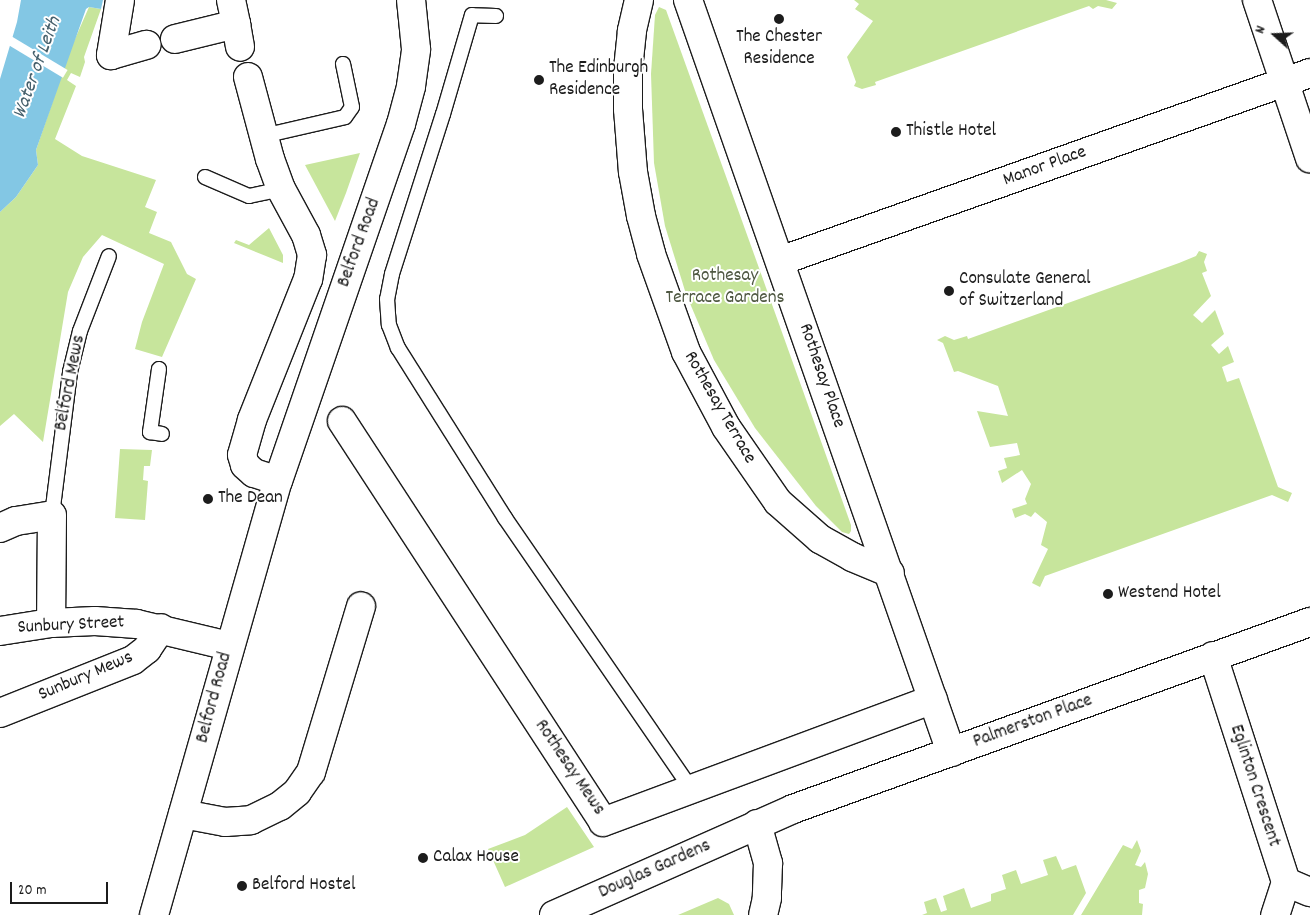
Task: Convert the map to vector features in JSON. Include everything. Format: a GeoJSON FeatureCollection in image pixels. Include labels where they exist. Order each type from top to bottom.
{"type":"FeatureCollection","features":[{"type":"Feature","properties":{"kind":"street"},"geometry":{"type":"LineString","coordinates":[[120,0],[111,55],[146,45]]}},
{"type":"Feature","properties":{"kind":"street","name":"Belford Road"},"geometry":{"type":"LineString","coordinates":[[154,915],[278,481],[401,124],[412,86],[416,49],[411,0]]}},
{"type":"Feature","properties":{"kind":"street","name":"Rothesay Terrace"},"geometry":{"type":"LineString","coordinates":[[639,0],[632,31],[628,70],[628,109],[632,164],[647,241],[686,352],[726,427],[778,502],[820,539],[852,557],[890,573]]}},
{"type":"Feature","properties":{"kind":"street","name":"Rothesay Place"},"geometry":{"type":"LineString","coordinates":[[688,0],[890,573],[951,752]]}},
{"type":"Feature","properties":{"kind":"street"},"geometry":{"type":"LineString","coordinates":[[1257,0],[1310,158]]}},
{"type":"Feature","properties":{"kind":"street"},"geometry":{"type":"LineString","coordinates":[[175,39],[236,24]]}},
{"type":"Feature","properties":{"kind":"street","name":"Manor Place"},"geometry":{"type":"LineString","coordinates":[[780,261],[1310,73]]}},
{"type":"Feature","properties":{"kind":"street","name":"Belford Road"},"geometry":{"type":"LineString","coordinates":[[248,77],[263,136],[281,189],[306,235],[312,255],[308,279],[236,444],[245,465],[254,473],[278,481]]}},
{"type":"Feature","properties":{"kind":"street","name":"Rothesay Mews"},"geometry":{"type":"LineString","coordinates":[[342,421],[603,822],[933,699]]}},
{"type":"Feature","properties":{"kind":"street"},"geometry":{"type":"LineString","coordinates":[[0,528],[16,521],[52,515]]}},
{"type":"Feature","properties":{"kind":"street","name":"Belford Mews"},"geometry":{"type":"LineString","coordinates":[[50,623],[52,515]]}},
{"type":"Feature","properties":{"kind":"street"},"geometry":{"type":"LineString","coordinates":[[183,814],[210,821],[232,822],[251,820],[280,806],[301,788],[311,772],[361,606]]}},
{"type":"Feature","properties":{"kind":"street","name":"Sunbury Street"},"geometry":{"type":"LineString","coordinates":[[0,631],[50,623],[94,622],[137,624],[161,628],[230,646]]}},
{"type":"Feature","properties":{"kind":"street","name":"Palmerston Place"},"geometry":{"type":"LineString","coordinates":[[757,824],[1212,656],[1310,622]]}},
{"type":"Feature","properties":{"kind":"street","name":"Sunbury Mews"},"geometry":{"type":"LineString","coordinates":[[0,713],[132,660],[147,649],[161,628]]}},
{"type":"Feature","properties":{"kind":"street","name":"Eglinton Crescent"},"geometry":{"type":"LineString","coordinates":[[1212,656],[1298,887],[1275,915]]}},
{"type":"Feature","properties":{"kind":"street"},"geometry":{"type":"LineString","coordinates":[[757,824],[768,863],[767,898],[763,915]]}},
{"type":"Feature","properties":{"kind":"street","name":"Douglas Gardens"},"geometry":{"type":"LineString","coordinates":[[554,915],[757,824]]}},
{"type":"Feature","properties":{"kind":"lane"},"geometry":{"type":"LineString","coordinates":[[496,16],[472,15],[443,114],[392,274],[387,299],[389,325],[398,348],[505,518],[691,789]]}},
{"type":"Feature","properties":{"kind":"lane"},"geometry":{"type":"LineString","coordinates":[[263,136],[345,117],[352,107],[343,64]]}},
{"type":"Feature","properties":{"kind":"lane"},"geometry":{"type":"LineString","coordinates":[[205,177],[249,196],[281,189]]}},
{"type":"Feature","properties":{"kind":"lane","name":"Belford Mews"},"geometry":{"type":"LineString","coordinates":[[52,515],[70,372],[80,331],[109,256]]}},
{"type":"Feature","properties":{"kind":"lane"},"geometry":{"type":"LineString","coordinates":[[159,369],[150,432],[162,434]]}},
{"type":"Feature","properties":{"kind":"green space"},"geometry":{"type":"Polygon","coordinates":[[[854,0],[1106,0],[1117,3],[1112,9],[1098,6],[1093,9],[1089,6],[875,82],[876,85],[862,89],[854,86],[856,82],[847,57],[873,21],[855,9],[859,4],[854,0]]]}},
{"type":"Feature","properties":{"kind":"green space"},"geometry":{"type":"Polygon","coordinates":[[[89,7],[101,9],[84,57],[85,62],[80,77],[71,73],[67,80],[76,86],[55,139],[82,156],[156,180],[145,207],[157,212],[149,233],[171,242],[187,274],[196,279],[162,357],[135,349],[142,322],[164,264],[102,235],[83,257],[68,292],[43,442],[14,414],[0,426],[0,212],[16,197],[38,165],[36,150],[71,48],[89,7]]]}},
{"type":"Feature","properties":{"kind":"green space","name":"Rothesay Terrace Gardens"},"geometry":{"type":"Polygon","coordinates":[[[659,7],[666,10],[851,525],[849,534],[842,532],[816,506],[755,428],[714,360],[686,294],[665,226],[654,163],[651,74],[655,15],[659,7]]]}},
{"type":"Feature","properties":{"kind":"green space"},"geometry":{"type":"Polygon","coordinates":[[[360,153],[346,193],[335,221],[305,165],[360,153]]]}},
{"type":"Feature","properties":{"kind":"green space"},"geometry":{"type":"Polygon","coordinates":[[[269,228],[283,255],[283,263],[234,243],[236,240],[249,245],[269,228]]]}},
{"type":"Feature","properties":{"kind":"green space"},"geometry":{"type":"Polygon","coordinates":[[[1199,251],[1207,254],[1204,262],[1207,271],[1202,273],[1211,296],[1193,315],[1202,323],[1215,310],[1224,334],[1211,345],[1219,354],[1228,346],[1234,362],[1222,367],[1227,382],[1239,378],[1278,487],[1292,493],[1288,502],[1272,495],[1045,576],[1040,587],[1032,583],[1048,549],[1041,545],[1047,522],[1035,512],[1031,517],[1025,514],[1015,518],[1012,509],[1027,504],[1025,499],[1031,484],[1022,470],[1002,483],[998,471],[1007,468],[1004,458],[1020,455],[1017,443],[990,447],[977,411],[1008,416],[998,386],[958,371],[954,372],[943,343],[937,340],[945,336],[954,340],[967,336],[968,339],[1179,263],[1196,256],[1199,251]]]}},
{"type":"Feature","properties":{"kind":"green space"},"geometry":{"type":"Polygon","coordinates":[[[120,449],[152,450],[150,466],[144,466],[143,480],[148,481],[145,520],[115,518],[120,449]]]}},
{"type":"Feature","properties":{"kind":"green space"},"geometry":{"type":"Polygon","coordinates":[[[567,807],[594,847],[505,887],[488,849],[525,835],[567,807]]]}},
{"type":"Feature","properties":{"kind":"green space"},"geometry":{"type":"Polygon","coordinates":[[[1137,840],[1141,851],[1135,865],[1141,867],[1145,862],[1148,874],[1145,888],[1139,890],[1139,903],[1143,904],[1142,915],[1081,915],[1123,845],[1132,849],[1137,840]]]}},
{"type":"Feature","properties":{"kind":"green space"},"geometry":{"type":"Polygon","coordinates":[[[1056,856],[1062,870],[1076,865],[1086,893],[1073,915],[922,915],[927,913],[924,902],[936,898],[941,912],[947,910],[943,896],[964,888],[971,908],[991,901],[991,894],[1006,889],[1002,875],[1016,870],[1021,884],[1048,875],[1043,860],[1056,856]]]}},
{"type":"Feature","properties":{"kind":"green space"},"geometry":{"type":"Polygon","coordinates":[[[718,898],[729,904],[734,915],[678,915],[718,898]]]}},
{"type":"Feature","properties":{"kind":"water","name":"Water of Leith"},"geometry":{"type":"Polygon","coordinates":[[[21,0],[103,0],[101,9],[89,7],[86,9],[36,150],[38,165],[16,197],[0,212],[0,79],[17,22],[21,0]]]}},
{"type":"Feature","properties":{"kind":"pier"},"geometry":{"type":"Polygon","coordinates":[[[11,36],[68,70],[63,78],[6,44],[11,36]]]}},
{"type":"Feature","properties":{"kind":"place","name":"The Chester Residence"},"geometry":{"type":"Point","coordinates":[779,19]}},
{"type":"Feature","properties":{"kind":"place","name":"The Edinburgh Residence"},"geometry":{"type":"Point","coordinates":[539,80]}},
{"type":"Feature","properties":{"kind":"place","name":"Thistle Hotel"},"geometry":{"type":"Point","coordinates":[896,132]}},
{"type":"Feature","properties":{"kind":"place","name":"Consulate General of Switzerland"},"geometry":{"type":"Point","coordinates":[949,291]}},
{"type":"Feature","properties":{"kind":"place","name":"The Dean"},"geometry":{"type":"Point","coordinates":[208,499]}},
{"type":"Feature","properties":{"kind":"place","name":"Westend Hotel"},"geometry":{"type":"Point","coordinates":[1108,594]}},
{"type":"Feature","properties":{"kind":"place","name":"Calax House"},"geometry":{"type":"Point","coordinates":[423,858]}},
{"type":"Feature","properties":{"kind":"place","name":"Belford Hostel"},"geometry":{"type":"Point","coordinates":[242,886]}}]}
